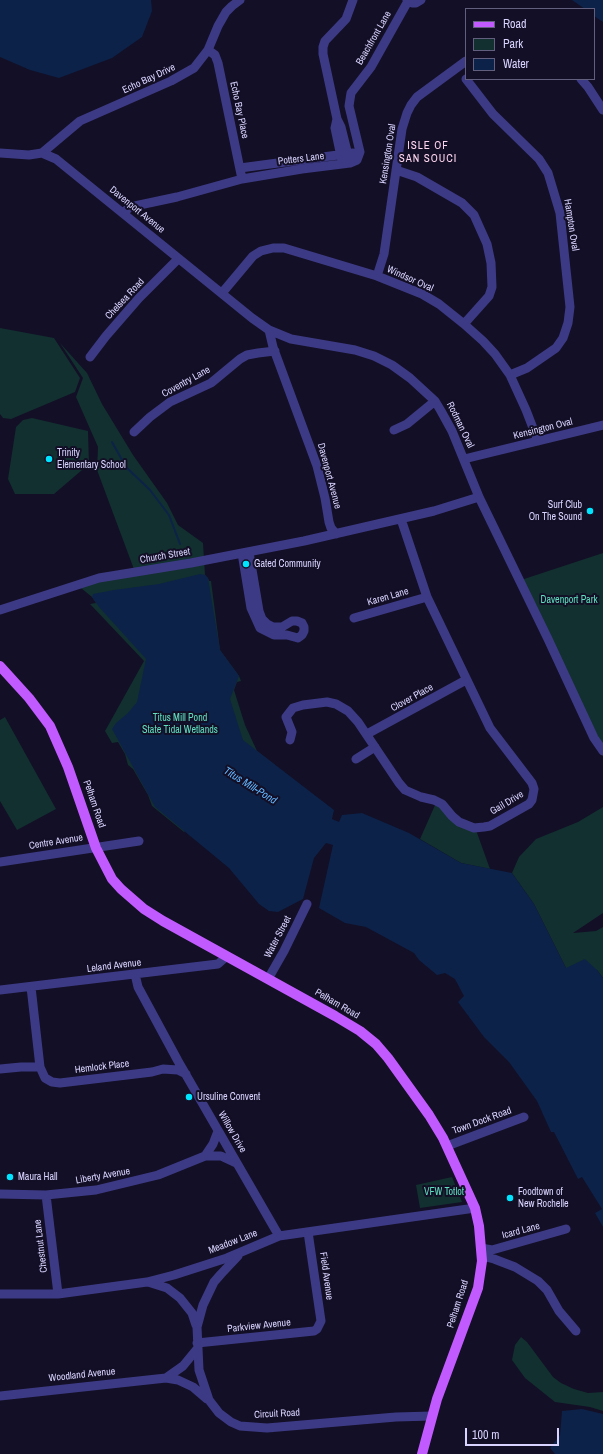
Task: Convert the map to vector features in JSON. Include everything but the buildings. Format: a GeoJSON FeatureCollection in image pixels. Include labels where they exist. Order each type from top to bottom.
{"type":"FeatureCollection","features":[{"type":"Feature","properties":{"kind":"main road","name":"Pelham Road"},"geometry":{"type":"LineString","coordinates":[[0,666],[29,698],[50,726],[68,767],[96,848],[112,879],[144,909],[163,921],[336,1016],[360,1031],[376,1044],[388,1058],[430,1115],[447,1146],[475,1208],[482,1252],[478,1288],[432,1416],[422,1454]]}},
{"type":"Feature","properties":{"kind":"street","name":"Echo Bay Drive"},"geometry":{"type":"LineString","coordinates":[[42,153],[80,121],[185,74],[194,68],[208,50],[218,26],[226,12],[240,0]]}},
{"type":"Feature","properties":{"kind":"street"},"geometry":{"type":"LineString","coordinates":[[345,159],[341,127],[337,119],[323,54],[323,47],[325,41],[346,19],[353,0]]}},
{"type":"Feature","properties":{"kind":"street","name":"Beachfront Lane"},"geometry":{"type":"LineString","coordinates":[[345,159],[357,160],[360,152],[349,106],[351,93],[371,67],[407,1],[416,3],[421,0]]}},
{"type":"Feature","properties":{"kind":"street","name":"Echo Bay Place"},"geometry":{"type":"LineString","coordinates":[[208,50],[215,55],[218,63],[242,179]]}},
{"type":"Feature","properties":{"kind":"street","name":"Kensington Oval"},"geometry":{"type":"LineString","coordinates":[[377,276],[384,254],[402,129],[411,105],[416,97],[465,62]]}},
{"type":"Feature","properties":{"kind":"street","name":"Hampton Oval"},"geometry":{"type":"LineString","coordinates":[[457,68],[465,78]]}},
{"type":"Feature","properties":{"kind":"street","name":"Hampton Oval"},"geometry":{"type":"LineString","coordinates":[[467,80],[493,114],[539,159],[548,173],[560,213],[570,307],[568,323],[563,338],[556,348],[526,368],[510,376]]}},
{"type":"Feature","properties":{"kind":"street"},"geometry":{"type":"LineString","coordinates":[[582,80],[603,110]]}},
{"type":"Feature","properties":{"kind":"street"},"geometry":{"type":"LineString","coordinates":[[0,153],[29,155],[42,153]]}},
{"type":"Feature","properties":{"kind":"street","name":"Davenport Avenue"},"geometry":{"type":"LineString","coordinates":[[42,153],[56,159],[178,259],[269,330],[317,466],[329,522],[331,528],[336,534]]}},
{"type":"Feature","properties":{"kind":"street","name":"Potters Lane"},"geometry":{"type":"LineString","coordinates":[[240,168],[345,159]]}},
{"type":"Feature","properties":{"kind":"street","name":"Potters Lane"},"geometry":{"type":"LineString","coordinates":[[123,213],[130,207],[177,197],[242,179],[302,169],[345,159]]}},
{"type":"Feature","properties":{"kind":"street"},"geometry":{"type":"LineString","coordinates":[[396,170],[417,177],[462,203],[474,215],[487,244],[491,263],[492,287],[489,296],[464,324]]}},
{"type":"Feature","properties":{"kind":"street","name":"Windsor Oval"},"geometry":{"type":"LineString","coordinates":[[222,293],[253,256],[273,248],[284,248],[377,276],[422,294],[464,324],[495,354],[510,376],[526,410],[538,441]]}},
{"type":"Feature","properties":{"kind":"street","name":"Chelsea Road"},"geometry":{"type":"LineString","coordinates":[[90,357],[139,298],[178,259]]}},
{"type":"Feature","properties":{"kind":"street","name":"Rodman Oval"},"geometry":{"type":"LineString","coordinates":[[269,330],[291,339],[355,350],[374,356],[392,365],[410,378],[435,401],[452,431],[479,497]]}},
{"type":"Feature","properties":{"kind":"street","name":"Coventry Lane"},"geometry":{"type":"LineString","coordinates":[[134,432],[150,417],[170,402],[211,383],[240,359],[258,352],[275,350]]}},
{"type":"Feature","properties":{"kind":"street"},"geometry":{"type":"LineString","coordinates":[[394,430],[408,424],[435,401]]}},
{"type":"Feature","properties":{"kind":"street","name":"Kensington Oval"},"geometry":{"type":"LineString","coordinates":[[464,459],[603,425]]}},
{"type":"Feature","properties":{"kind":"street"},"geometry":{"type":"LineString","coordinates":[[336,534],[434,511],[479,497],[594,738],[603,751]]}},
{"type":"Feature","properties":{"kind":"street","name":"Gail Drive"},"geometry":{"type":"LineString","coordinates":[[290,740],[292,732],[286,717],[293,708],[303,705],[327,702],[332,703],[348,711],[367,734],[399,784],[406,790],[421,797],[434,800],[442,804],[459,822],[468,826],[490,826],[529,804],[532,800],[534,789],[532,783],[490,728],[427,597],[401,519]]}},
{"type":"Feature","properties":{"kind":"street","name":"Church Street"},"geometry":{"type":"LineString","coordinates":[[0,610],[99,578],[246,552],[336,534]]}},
{"type":"Feature","properties":{"kind":"street"},"geometry":{"type":"LineString","coordinates":[[246,552],[262,619],[273,627],[282,627],[292,621],[302,623],[304,631],[298,638],[287,635],[274,635],[260,628],[251,608],[246,552]]}},
{"type":"Feature","properties":{"kind":"street","name":"Karen Lane"},"geometry":{"type":"LineString","coordinates":[[354,618],[427,597]]}},
{"type":"Feature","properties":{"kind":"street","name":"Clover Place"},"geometry":{"type":"LineString","coordinates":[[367,734],[466,680]]}},
{"type":"Feature","properties":{"kind":"street"},"geometry":{"type":"LineString","coordinates":[[356,759],[375,747]]}},
{"type":"Feature","properties":{"kind":"street","name":"Centre Avenue"},"geometry":{"type":"LineString","coordinates":[[0,862],[138,841]]}},
{"type":"Feature","properties":{"kind":"street","name":"Water Street"},"geometry":{"type":"LineString","coordinates":[[268,979],[307,904]]}},
{"type":"Feature","properties":{"kind":"street","name":"Leland Avenue"},"geometry":{"type":"LineString","coordinates":[[0,990],[218,964],[226,956]]}},
{"type":"Feature","properties":{"kind":"street","name":"Willow Drive"},"geometry":{"type":"LineString","coordinates":[[135,974],[138,988],[279,1236]]}},
{"type":"Feature","properties":{"kind":"street"},"geometry":{"type":"LineString","coordinates":[[0,1070],[21,1067],[40,1067],[31,987]]}},
{"type":"Feature","properties":{"kind":"street"},"geometry":{"type":"LineString","coordinates":[[163,1068],[170,1058],[173,1050]]}},
{"type":"Feature","properties":{"kind":"street","name":"Hemlock Place"},"geometry":{"type":"LineString","coordinates":[[40,1067],[45,1078],[52,1082],[60,1083],[152,1072],[163,1068],[178,1070],[186,1074]]}},
{"type":"Feature","properties":{"kind":"street","name":"Town Dock Road"},"geometry":{"type":"LineString","coordinates":[[447,1146],[524,1117]]}},
{"type":"Feature","properties":{"kind":"street"},"geometry":{"type":"LineString","coordinates":[[205,1156],[214,1144],[218,1131]]}},
{"type":"Feature","properties":{"kind":"street","name":"Liberty Avenue"},"geometry":{"type":"LineString","coordinates":[[0,1194],[46,1195],[96,1190],[158,1175],[205,1156],[221,1156],[228,1158],[237,1164]]}},
{"type":"Feature","properties":{"kind":"street","name":"Chestnut Lane"},"geometry":{"type":"LineString","coordinates":[[46,1195],[58,1294]]}},
{"type":"Feature","properties":{"kind":"street","name":"Meadow Lane"},"geometry":{"type":"LineString","coordinates":[[0,1294],[58,1294],[147,1282],[174,1275],[240,1253],[279,1236],[475,1208]]}},
{"type":"Feature","properties":{"kind":"street","name":"Icard Lane"},"geometry":{"type":"LineString","coordinates":[[482,1252],[566,1229]]}},
{"type":"Feature","properties":{"kind":"street","name":"Field Avenue"},"geometry":{"type":"LineString","coordinates":[[308,1232],[321,1321],[320,1324]]}},
{"type":"Feature","properties":{"kind":"street"},"geometry":{"type":"LineString","coordinates":[[482,1252],[494,1259],[515,1267],[538,1281],[547,1290],[559,1311],[576,1331]]}},
{"type":"Feature","properties":{"kind":"street","name":"Circuit Road"},"geometry":{"type":"LineString","coordinates":[[240,1253],[214,1282],[205,1299],[197,1327],[199,1370],[208,1400],[219,1413],[231,1422],[240,1426],[267,1428],[396,1417],[432,1416]]}},
{"type":"Feature","properties":{"kind":"street","name":"Circuit Road"},"geometry":{"type":"LineString","coordinates":[[147,1282],[167,1288],[180,1298],[192,1313],[197,1327]]}},
{"type":"Feature","properties":{"kind":"street","name":"Parkview Avenue"},"geometry":{"type":"LineString","coordinates":[[197,1346],[314,1331],[318,1329],[320,1324]]}},
{"type":"Feature","properties":{"kind":"street","name":"Woodland Avenue"},"geometry":{"type":"LineString","coordinates":[[166,1378],[183,1366],[197,1346]]}},
{"type":"Feature","properties":{"kind":"street","name":"Woodland Avenue"},"geometry":{"type":"LineString","coordinates":[[0,1396],[166,1378],[178,1380],[193,1386],[208,1400]]}},
{"type":"Feature","properties":{"kind":"green space"},"geometry":{"type":"Polygon","coordinates":[[[0,328],[54,338],[80,378],[75,392],[11,419],[3,418],[0,414],[0,328]]]}},
{"type":"Feature","properties":{"kind":"green space","name":"Titus Mill Pond State Tidal Wetlands"},"geometry":{"type":"Polygon","coordinates":[[[60,343],[87,373],[102,404],[133,455],[167,503],[178,525],[203,543],[205,575],[209,581],[211,581],[220,650],[241,681],[237,682],[234,690],[245,725],[257,751],[275,765],[184,832],[152,806],[148,795],[133,769],[128,765],[125,754],[118,742],[112,743],[105,731],[144,661],[90,604],[96,603],[92,597],[76,584],[135,572],[97,470],[98,447],[76,397],[83,378],[60,343]]]}},
{"type":"Feature","properties":{"kind":"green space"},"geometry":{"type":"Polygon","coordinates":[[[32,418],[88,431],[89,464],[54,494],[15,494],[8,479],[16,427],[23,420],[32,418]]]}},
{"type":"Feature","properties":{"kind":"green space","name":"Davenport Park"},"geometry":{"type":"Polygon","coordinates":[[[603,553],[603,745],[521,580],[603,553]]]}},
{"type":"Feature","properties":{"kind":"green space"},"geometry":{"type":"Polygon","coordinates":[[[5,717],[56,809],[17,830],[0,801],[0,720],[5,717]]]}},
{"type":"Feature","properties":{"kind":"green space"},"geometry":{"type":"Polygon","coordinates":[[[436,803],[476,830],[490,869],[461,863],[420,839],[436,803]]]}},
{"type":"Feature","properties":{"kind":"green space"},"geometry":{"type":"Polygon","coordinates":[[[603,807],[603,913],[573,933],[596,931],[603,927],[603,978],[597,970],[566,968],[534,904],[512,873],[519,857],[536,839],[578,822],[603,807]]]}},
{"type":"Feature","properties":{"kind":"green space","name":"VFW Totlot"},"geometry":{"type":"Polygon","coordinates":[[[452,1177],[462,1202],[420,1208],[416,1185],[452,1177]]]}},
{"type":"Feature","properties":{"kind":"green space"},"geometry":{"type":"Polygon","coordinates":[[[521,1337],[527,1342],[553,1377],[561,1383],[588,1393],[603,1392],[603,1411],[590,1407],[555,1402],[525,1378],[512,1360],[515,1345],[521,1337]]]}},
{"type":"Feature","properties":{"kind":"water"},"geometry":{"type":"Polygon","coordinates":[[[0,0],[151,0],[152,11],[142,37],[112,58],[59,78],[30,70],[0,57],[0,0]]]}},
{"type":"Feature","properties":{"kind":"water"},"geometry":{"type":"Polygon","coordinates":[[[572,0],[603,0],[603,22],[595,17],[595,8],[584,8],[572,0]]]}},
{"type":"Feature","properties":{"kind":"water","name":"Titus Mill-Pond"},"geometry":{"type":"Polygon","coordinates":[[[200,574],[205,575],[208,578],[220,650],[239,676],[230,699],[243,740],[334,810],[332,819],[339,822],[342,815],[362,813],[409,833],[461,863],[512,873],[534,904],[566,968],[585,959],[603,978],[603,1227],[595,1213],[602,1209],[582,1177],[578,1179],[554,1132],[551,1132],[537,1101],[509,1062],[484,1037],[458,1002],[464,996],[455,979],[445,973],[437,975],[419,960],[414,953],[366,927],[345,923],[319,908],[333,845],[326,843],[314,858],[303,899],[278,912],[269,911],[259,904],[229,868],[155,807],[112,729],[137,702],[146,659],[99,607],[92,597],[93,594],[159,584],[200,574]]]}},
{"type":"Feature","properties":{"kind":"water"},"geometry":{"type":"Polygon","coordinates":[[[582,1409],[603,1414],[603,1454],[555,1454],[550,1448],[560,1435],[562,1411],[582,1409]]]}},
{"type":"Feature","properties":{"kind":"waterway"},"geometry":{"type":"LineString","coordinates":[[112,442],[126,467],[150,490],[169,515],[180,544]]}},
{"type":"Feature","properties":{"kind":"place","name":"Trinity Elementary School"},"geometry":{"type":"Point","coordinates":[49,459]}},
{"type":"Feature","properties":{"kind":"place","name":"Surf Club On The Sound"},"geometry":{"type":"Point","coordinates":[590,511]}},
{"type":"Feature","properties":{"kind":"place","name":"Gated Community"},"geometry":{"type":"Point","coordinates":[246,564]}},
{"type":"Feature","properties":{"kind":"place","name":"Ursuline Convent"},"geometry":{"type":"Point","coordinates":[189,1097]}},
{"type":"Feature","properties":{"kind":"place","name":"Maura Hall"},"geometry":{"type":"Point","coordinates":[10,1177]}},
{"type":"Feature","properties":{"kind":"place","name":"Foodtown of New Rochelle"},"geometry":{"type":"Point","coordinates":[510,1198]}},
{"type":"Feature","properties":{"kind":"district","name":"ISLE OF SAN SOUCI"},"geometry":{"type":"Point","coordinates":[428,152]}}]}
